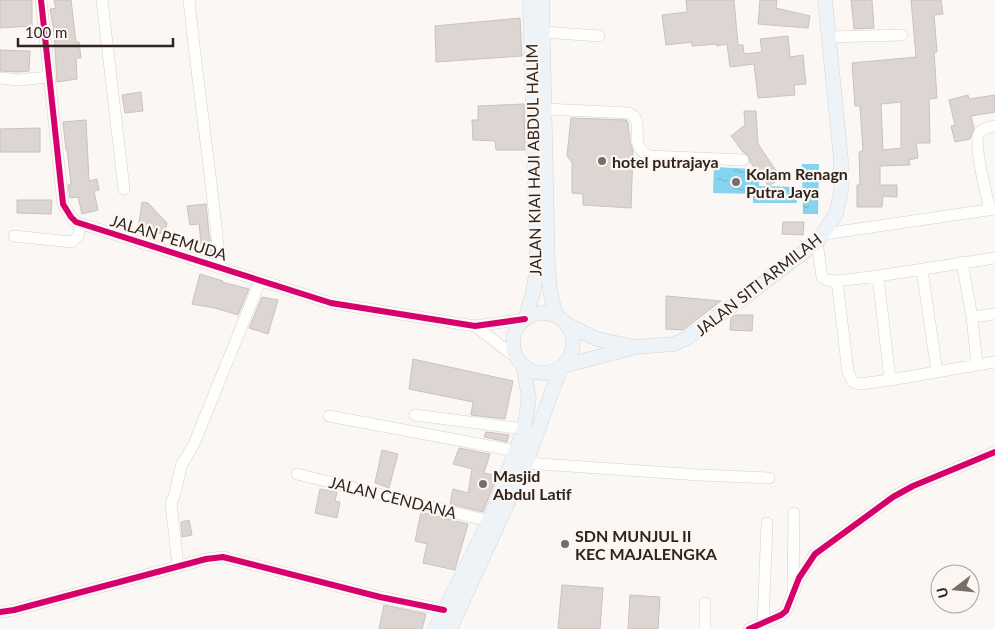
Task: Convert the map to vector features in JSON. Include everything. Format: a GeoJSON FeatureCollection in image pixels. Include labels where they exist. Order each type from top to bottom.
{"type":"FeatureCollection","features":[{"type":"Feature","properties":{"kind":"main road","name":"JALAN KIAI HAJI ABDUL HALIM"},"geometry":{"type":"LineString","coordinates":[[525,319],[533,293],[537,267],[530,0]]}},
{"type":"Feature","properties":{"kind":"main road","name":"JALAN KIAI HAJI ABDUL HALIM"},"geometry":{"type":"LineString","coordinates":[[542,0],[548,268],[550,291],[561,320]]}},
{"type":"Feature","properties":{"kind":"main road","name":"JALAN SITI ARMILAH"},"geometry":{"type":"LineString","coordinates":[[636,347],[674,344],[687,338],[745,297],[820,238],[836,214],[842,191],[841,160],[825,0]]}},
{"type":"Feature","properties":{"kind":"main road"},"geometry":{"type":"LineString","coordinates":[[435,629],[489,521],[524,429],[529,398],[520,362],[513,345],[516,331],[525,319],[539,314],[561,320],[596,339],[636,347]]}},
{"type":"Feature","properties":{"kind":"main road"},"geometry":{"type":"LineString","coordinates":[[450,629],[526,463],[562,366],[570,356],[573,346],[572,334],[561,320]]}},
{"type":"Feature","properties":{"kind":"main road"},"geometry":{"type":"LineString","coordinates":[[520,362],[535,372],[548,373],[562,366],[636,347]]}},
{"type":"Feature","properties":{"kind":"street","name":"JALAN PEMUDA"},"geometry":{"type":"LineString","coordinates":[[40,0],[63,204],[71,217],[81,224],[331,303],[475,326]]}},
{"type":"Feature","properties":{"kind":"street"},"geometry":{"type":"LineString","coordinates":[[102,0],[124,189]]}},
{"type":"Feature","properties":{"kind":"street"},"geometry":{"type":"LineString","coordinates":[[189,0],[202,116],[214,193],[220,267]]}},
{"type":"Feature","properties":{"kind":"street"},"geometry":{"type":"LineString","coordinates":[[543,32],[599,36]]}},
{"type":"Feature","properties":{"kind":"street"},"geometry":{"type":"LineString","coordinates":[[830,37],[902,35]]}},
{"type":"Feature","properties":{"kind":"street"},"geometry":{"type":"LineString","coordinates":[[0,78],[17,80],[49,77]]}},
{"type":"Feature","properties":{"kind":"street"},"geometry":{"type":"LineString","coordinates":[[545,109],[632,114],[637,123],[637,143],[643,154],[650,156],[743,160]]}},
{"type":"Feature","properties":{"kind":"street"},"geometry":{"type":"LineString","coordinates":[[995,126],[981,131],[978,136],[979,157],[992,210],[820,238],[822,276],[827,280],[837,282],[995,258]]}},
{"type":"Feature","properties":{"kind":"street"},"geometry":{"type":"LineString","coordinates":[[14,236],[72,242],[78,236],[81,224]]}},
{"type":"Feature","properties":{"kind":"street"},"geometry":{"type":"LineString","coordinates":[[962,262],[972,317],[977,365]]}},
{"type":"Feature","properties":{"kind":"street"},"geometry":{"type":"LineString","coordinates":[[922,270],[937,372]]}},
{"type":"Feature","properties":{"kind":"street"},"geometry":{"type":"LineString","coordinates":[[878,276],[890,380]]}},
{"type":"Feature","properties":{"kind":"street"},"geometry":{"type":"LineString","coordinates":[[178,566],[171,503],[175,494],[181,466],[194,444],[260,280]]}},
{"type":"Feature","properties":{"kind":"street"},"geometry":{"type":"LineString","coordinates":[[837,282],[848,372],[851,379],[856,383],[890,380],[995,362]]}},
{"type":"Feature","properties":{"kind":"street"},"geometry":{"type":"LineString","coordinates":[[972,317],[995,314]]}},
{"type":"Feature","properties":{"kind":"street"},"geometry":{"type":"LineString","coordinates":[[475,326],[525,319]]}},
{"type":"Feature","properties":{"kind":"street"},"geometry":{"type":"LineString","coordinates":[[475,326],[520,362]]}},
{"type":"Feature","properties":{"kind":"street"},"geometry":{"type":"LineString","coordinates":[[415,415],[524,429]]}},
{"type":"Feature","properties":{"kind":"street"},"geometry":{"type":"LineString","coordinates":[[329,416],[516,451]]}},
{"type":"Feature","properties":{"kind":"street"},"geometry":{"type":"LineString","coordinates":[[748,629],[781,615],[786,610],[799,578],[815,554],[893,497],[913,486],[995,452]]}},
{"type":"Feature","properties":{"kind":"street"},"geometry":{"type":"LineString","coordinates":[[526,463],[769,478]]}},
{"type":"Feature","properties":{"kind":"street","name":"JALAN CENDANA"},"geometry":{"type":"LineString","coordinates":[[297,474],[489,521]]}},
{"type":"Feature","properties":{"kind":"street"},"geometry":{"type":"LineString","coordinates":[[793,594],[794,513]]}},
{"type":"Feature","properties":{"kind":"street"},"geometry":{"type":"LineString","coordinates":[[762,624],[767,523]]}},
{"type":"Feature","properties":{"kind":"street"},"geometry":{"type":"LineString","coordinates":[[0,612],[223,556],[380,598],[444,610]]}},
{"type":"Feature","properties":{"kind":"street"},"geometry":{"type":"LineString","coordinates":[[705,604],[705,629]]}},
{"type":"Feature","properties":{"kind":"water"},"geometry":{"type":"Polygon","coordinates":[[[802,164],[819,164],[818,214],[803,214],[802,164]]]}},
{"type":"Feature","properties":{"kind":"water","name":"Kolam Renagn Putra Jaya"},"geometry":{"type":"Polygon","coordinates":[[[714,167],[753,169],[759,177],[759,186],[796,187],[797,203],[753,203],[753,194],[713,193],[714,167]]]}},
{"type":"Feature","properties":{"kind":"building"},"geometry":{"type":"Polygon","coordinates":[[[0,0],[32,0],[32,26],[0,28],[0,0]]]}},
{"type":"Feature","properties":{"kind":"building"},"geometry":{"type":"Polygon","coordinates":[[[54,0],[71,0],[76,42],[79,42],[81,58],[76,58],[77,79],[57,82],[54,32],[50,9],[56,8],[54,0]]]}},
{"type":"Feature","properties":{"kind":"building"},"geometry":{"type":"Polygon","coordinates":[[[686,0],[734,0],[738,45],[743,45],[744,54],[762,52],[760,39],[788,36],[790,57],[803,55],[806,84],[794,85],[795,95],[758,98],[754,64],[730,67],[727,44],[692,46],[692,42],[666,45],[662,15],[687,12],[686,0]]]}},
{"type":"Feature","properties":{"kind":"building"},"geometry":{"type":"Polygon","coordinates":[[[760,0],[777,0],[776,8],[810,16],[808,28],[758,24],[760,0]]]}},
{"type":"Feature","properties":{"kind":"building"},"geometry":{"type":"Polygon","coordinates":[[[851,0],[872,0],[874,28],[854,29],[851,0]]]}},
{"type":"Feature","properties":{"kind":"building"},"geometry":{"type":"Polygon","coordinates":[[[911,0],[941,0],[943,14],[934,15],[937,52],[934,52],[937,98],[929,99],[930,143],[916,143],[918,158],[909,160],[910,165],[880,166],[880,185],[897,185],[897,197],[883,196],[882,207],[857,207],[857,185],[860,185],[859,152],[863,151],[860,106],[855,106],[852,63],[916,57],[911,0]],[[901,102],[881,104],[883,150],[901,148],[901,102]]]}},
{"type":"Feature","properties":{"kind":"building"},"geometry":{"type":"Polygon","coordinates":[[[520,18],[522,56],[436,62],[435,26],[520,18]]]}},
{"type":"Feature","properties":{"kind":"building"},"geometry":{"type":"Polygon","coordinates":[[[0,50],[30,51],[29,71],[0,71],[0,50]]]}},
{"type":"Feature","properties":{"kind":"building"},"geometry":{"type":"Polygon","coordinates":[[[141,92],[143,111],[125,113],[122,95],[141,92]]]}},
{"type":"Feature","properties":{"kind":"building"},"geometry":{"type":"Polygon","coordinates":[[[968,95],[969,99],[995,95],[995,112],[971,116],[974,128],[970,139],[955,142],[951,126],[955,125],[949,100],[968,95]]]}},
{"type":"Feature","properties":{"kind":"building"},"geometry":{"type":"Polygon","coordinates":[[[524,104],[525,150],[496,150],[495,141],[473,140],[472,120],[478,120],[478,106],[524,104]]]}},
{"type":"Feature","properties":{"kind":"building"},"geometry":{"type":"Polygon","coordinates":[[[744,111],[756,111],[758,144],[781,178],[769,186],[750,162],[749,156],[743,152],[731,136],[745,125],[744,111]]]}},
{"type":"Feature","properties":{"kind":"building","name":"hotel putrajaya"},"geometry":{"type":"Polygon","coordinates":[[[571,118],[626,120],[628,122],[633,151],[631,208],[583,205],[583,194],[572,193],[572,162],[567,156],[571,118]]]}},
{"type":"Feature","properties":{"kind":"building"},"geometry":{"type":"Polygon","coordinates":[[[86,120],[89,181],[97,179],[99,190],[94,191],[98,210],[82,214],[78,197],[70,198],[68,185],[71,184],[63,122],[86,120]]]}},
{"type":"Feature","properties":{"kind":"building"},"geometry":{"type":"Polygon","coordinates":[[[40,128],[40,152],[0,152],[0,129],[40,128]]]}},
{"type":"Feature","properties":{"kind":"building"},"geometry":{"type":"Polygon","coordinates":[[[17,200],[52,200],[51,214],[17,213],[17,200]]]}},
{"type":"Feature","properties":{"kind":"building"},"geometry":{"type":"Polygon","coordinates":[[[142,202],[148,203],[167,223],[164,234],[138,230],[142,202]]]}},
{"type":"Feature","properties":{"kind":"building"},"geometry":{"type":"Polygon","coordinates":[[[206,204],[212,257],[202,254],[199,224],[190,225],[187,206],[206,204]]]}},
{"type":"Feature","properties":{"kind":"building"},"geometry":{"type":"Polygon","coordinates":[[[783,222],[804,222],[803,235],[782,234],[783,222]]]}},
{"type":"Feature","properties":{"kind":"building"},"geometry":{"type":"Polygon","coordinates":[[[200,274],[249,289],[238,315],[192,304],[200,274]]]}},
{"type":"Feature","properties":{"kind":"building"},"geometry":{"type":"Polygon","coordinates":[[[666,296],[721,301],[683,330],[666,329],[666,296]]]}},
{"type":"Feature","properties":{"kind":"building"},"geometry":{"type":"Polygon","coordinates":[[[262,297],[278,300],[268,334],[249,328],[262,297]]]}},
{"type":"Feature","properties":{"kind":"building"},"geometry":{"type":"Polygon","coordinates":[[[735,315],[753,315],[752,331],[730,330],[731,318],[735,315]]]}},
{"type":"Feature","properties":{"kind":"building"},"geometry":{"type":"Polygon","coordinates":[[[413,359],[513,381],[505,419],[471,415],[473,402],[409,389],[413,359]]]}},
{"type":"Feature","properties":{"kind":"building"},"geometry":{"type":"Polygon","coordinates":[[[486,432],[509,435],[507,442],[484,437],[486,432]]]}},
{"type":"Feature","properties":{"kind":"building"},"geometry":{"type":"Polygon","coordinates":[[[459,448],[490,454],[484,473],[497,476],[483,512],[450,504],[453,489],[468,493],[472,469],[453,464],[459,448]]]}},
{"type":"Feature","properties":{"kind":"building"},"geometry":{"type":"Polygon","coordinates":[[[382,450],[398,454],[389,488],[375,483],[382,450]]]}},
{"type":"Feature","properties":{"kind":"building"},"geometry":{"type":"Polygon","coordinates":[[[320,489],[337,492],[335,501],[340,502],[337,518],[315,513],[320,489]]]}},
{"type":"Feature","properties":{"kind":"building"},"geometry":{"type":"Polygon","coordinates":[[[421,512],[468,524],[455,570],[423,563],[427,544],[415,541],[421,512]]]}},
{"type":"Feature","properties":{"kind":"building"},"geometry":{"type":"Polygon","coordinates":[[[189,520],[192,535],[182,537],[181,522],[189,520]]]}},
{"type":"Feature","properties":{"kind":"building"},"geometry":{"type":"Polygon","coordinates":[[[562,585],[603,588],[600,629],[558,629],[562,585]]]}},
{"type":"Feature","properties":{"kind":"building"},"geometry":{"type":"Polygon","coordinates":[[[630,595],[660,597],[658,629],[628,629],[630,595]]]}},
{"type":"Feature","properties":{"kind":"building"},"geometry":{"type":"Polygon","coordinates":[[[384,605],[426,614],[422,629],[379,629],[384,605]]]}},
{"type":"Feature","properties":{"kind":"cycle path"},"geometry":{"type":"LineString","coordinates":[[41,0],[63,204],[76,222],[331,303],[475,326],[525,319]]}},
{"type":"Feature","properties":{"kind":"cycle path"},"geometry":{"type":"LineString","coordinates":[[749,629],[786,611],[799,578],[815,554],[893,497],[913,486],[995,452]]}},
{"type":"Feature","properties":{"kind":"cycle path"},"geometry":{"type":"LineString","coordinates":[[0,612],[14,610],[206,559],[223,557],[380,597],[444,610]]}},
{"type":"Feature","properties":{"kind":"place","name":"hotel putrajaya"},"geometry":{"type":"Point","coordinates":[602,161]}},
{"type":"Feature","properties":{"kind":"place","name":"Kolam Renagn Putra Jaya"},"geometry":{"type":"Point","coordinates":[736,182]}},
{"type":"Feature","properties":{"kind":"place","name":"Masjid Abdul Latif"},"geometry":{"type":"Point","coordinates":[483,484]}},
{"type":"Feature","properties":{"kind":"place","name":"SDN MUNJUL II KEC MAJALENGKA"},"geometry":{"type":"Point","coordinates":[565,544]}}]}
